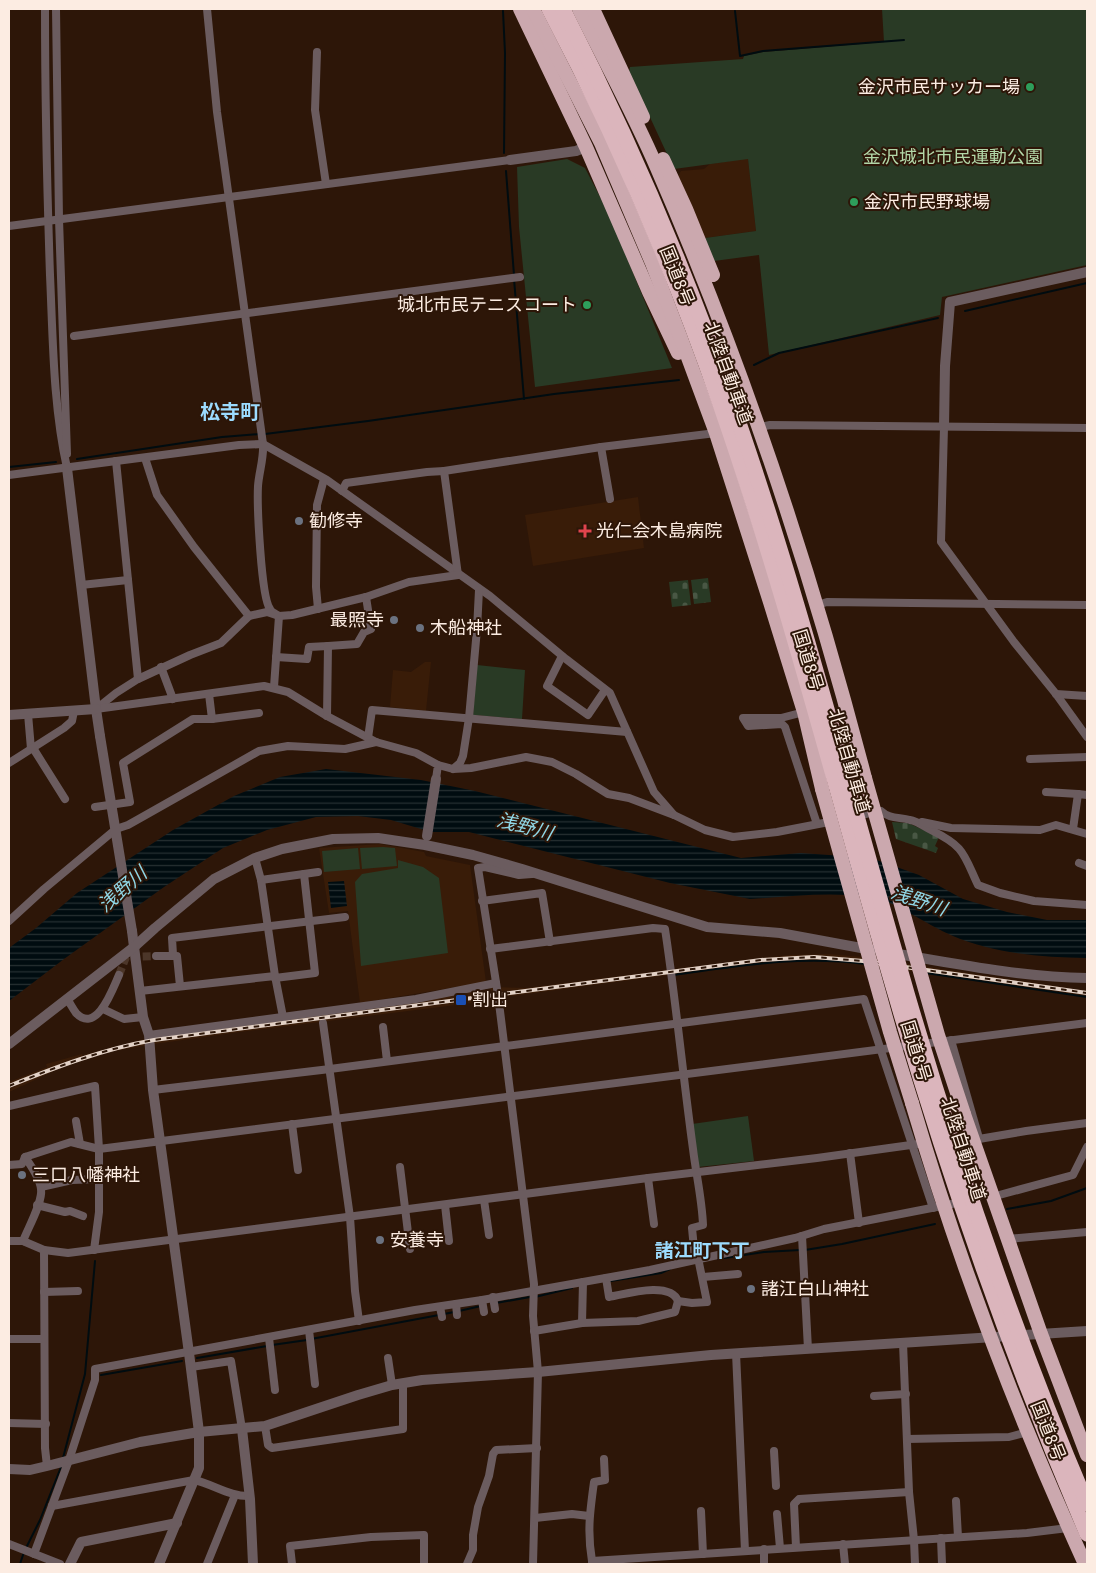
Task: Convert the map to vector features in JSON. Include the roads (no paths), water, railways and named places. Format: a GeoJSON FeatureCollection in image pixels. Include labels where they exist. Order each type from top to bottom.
{"type":"FeatureCollection","features":[{"type":"Feature","properties":{"kind":"highway"},"geometry":{"type":"LineString","coordinates":[[520,9],[586,147],[649,292],[716,433]]}},
{"type":"Feature","properties":{"kind":"highway","name":"国道8号"},"geometry":{"type":"LineString","coordinates":[[533,9],[600,143],[652,263],[716,433],[804,712],[822,789],[890,1032],[912,1102],[918,1144],[1028,1432],[1085,1564]]}},
{"type":"Feature","properties":{"kind":"highway","name":"北陸自動車道"},"geometry":{"type":"LineString","coordinates":[[550,9],[637,193],[674,282],[720,403],[773,568],[896,999],[951,1176],[1033,1405],[1087,1534]]}},
{"type":"Feature","properties":{"kind":"highway","name":"北陸自動車道"},"geometry":{"type":"LineString","coordinates":[[563,9],[648,188],[703,323],[731,400],[784,564],[908,997],[962,1172],[1018,1332],[1087,1504]]}},
{"type":"Feature","properties":{"kind":"highway","name":"国道8号"},"geometry":{"type":"LineString","coordinates":[[579,9],[656,166],[702,275],[760,427],[817,605],[938,1035],[964,1114],[976,1139],[987,1195],[1008,1239],[1041,1334],[1082,1432],[1087,1455]]}},
{"type":"Feature","properties":{"kind":"highway"},"geometry":{"type":"LineString","coordinates":[[593,9],[694,228],[715,281],[737,347],[748,395]]}},
{"type":"Feature","properties":{"kind":"street"},"geometry":{"type":"LineString","coordinates":[[45,9],[48,221],[56,399],[67,468],[96,709],[132,931],[143,1017],[148,1035],[153,1090],[190,1353],[199,1432],[198,1468],[159,1564]]}},
{"type":"Feature","properties":{"kind":"street"},"geometry":{"type":"LineString","coordinates":[[56,9],[59,220],[67,398],[67,468]]}},
{"type":"Feature","properties":{"kind":"street"},"geometry":{"type":"LineString","coordinates":[[207,9],[217,112],[262,438],[258,486],[262,581],[269,609],[279,616]]}},
{"type":"Feature","properties":{"kind":"street"},"geometry":{"type":"LineString","coordinates":[[317,52],[315,110],[326,184]]}},
{"type":"Feature","properties":{"kind":"street"},"geometry":{"type":"LineString","coordinates":[[9,226],[576,151],[586,147]]}},
{"type":"Feature","properties":{"kind":"street"},"geometry":{"type":"LineString","coordinates":[[1087,272],[950,302],[945,366],[941,542],[1087,737]]}},
{"type":"Feature","properties":{"kind":"street"},"geometry":{"type":"LineString","coordinates":[[74,336],[516,277]]}},
{"type":"Feature","properties":{"kind":"street"},"geometry":{"type":"LineString","coordinates":[[760,427],[770,425],[1087,428]]}},
{"type":"Feature","properties":{"kind":"street"},"geometry":{"type":"LineString","coordinates":[[342,491],[346,483],[444,471],[601,447],[716,433]]}},
{"type":"Feature","properties":{"kind":"street"},"geometry":{"type":"LineString","coordinates":[[9,475],[231,446],[262,438],[342,491],[521,620],[562,656],[610,693],[654,792],[674,815]]}},
{"type":"Feature","properties":{"kind":"street"},"geometry":{"type":"LineString","coordinates":[[601,447],[610,499]]}},
{"type":"Feature","properties":{"kind":"street"},"geometry":{"type":"LineString","coordinates":[[145,458],[156,495],[194,547],[249,616]]}},
{"type":"Feature","properties":{"kind":"street"},"geometry":{"type":"LineString","coordinates":[[116,461],[138,679]]}},
{"type":"Feature","properties":{"kind":"street"},"geometry":{"type":"LineString","coordinates":[[444,471],[458,574]]}},
{"type":"Feature","properties":{"kind":"street"},"geometry":{"type":"LineString","coordinates":[[318,608],[316,587],[317,505],[324,479]]}},
{"type":"Feature","properties":{"kind":"street"},"geometry":{"type":"LineString","coordinates":[[96,709],[138,679],[221,643],[249,616],[267,612],[279,616],[366,597],[409,582],[458,574]]}},
{"type":"Feature","properties":{"kind":"street"},"geometry":{"type":"LineString","coordinates":[[81,585],[128,580]]}},
{"type":"Feature","properties":{"kind":"street"},"geometry":{"type":"LineString","coordinates":[[453,769],[460,763],[463,756],[469,718],[479,590]]}},
{"type":"Feature","properties":{"kind":"street"},"geometry":{"type":"LineString","coordinates":[[276,657],[307,659],[309,647],[357,644],[364,632],[371,629],[366,597]]}},
{"type":"Feature","properties":{"kind":"street"},"geometry":{"type":"LineString","coordinates":[[817,605],[827,602],[1087,604]]}},
{"type":"Feature","properties":{"kind":"street"},"geometry":{"type":"LineString","coordinates":[[274,687],[279,616]]}},
{"type":"Feature","properties":{"kind":"street"},"geometry":{"type":"LineString","coordinates":[[327,716],[328,646]]}},
{"type":"Feature","properties":{"kind":"street"},"geometry":{"type":"LineString","coordinates":[[562,656],[547,686],[588,715],[605,690]]}},
{"type":"Feature","properties":{"kind":"street"},"geometry":{"type":"LineString","coordinates":[[162,667],[173,699]]}},
{"type":"Feature","properties":{"kind":"street"},"geometry":{"type":"LineString","coordinates":[[9,716],[96,709],[264,686],[274,687],[288,692],[327,716],[376,742],[416,753],[438,765],[453,769],[471,768],[526,756],[544,760],[576,774],[608,794],[629,798],[674,815],[705,830],[733,837],[777,832],[881,811],[886,816],[950,828],[1040,830],[1056,825],[1087,834]]}},
{"type":"Feature","properties":{"kind":"street"},"geometry":{"type":"LineString","coordinates":[[209,694],[212,719]]}},
{"type":"Feature","properties":{"kind":"street"},"geometry":{"type":"LineString","coordinates":[[1056,694],[1087,696]]}},
{"type":"Feature","properties":{"kind":"street"},"geometry":{"type":"LineString","coordinates":[[9,763],[72,721],[74,710]]}},
{"type":"Feature","properties":{"kind":"street"},"geometry":{"type":"LineString","coordinates":[[368,738],[372,710],[627,732]]}},
{"type":"Feature","properties":{"kind":"street"},"geometry":{"type":"LineString","coordinates":[[804,712],[781,718],[743,718],[748,726],[782,724],[785,727],[817,824]]}},
{"type":"Feature","properties":{"kind":"street"},"geometry":{"type":"LineString","coordinates":[[95,807],[130,802],[123,763],[192,719],[212,719],[259,713]]}},
{"type":"Feature","properties":{"kind":"street"},"geometry":{"type":"LineString","coordinates":[[28,714],[32,748],[65,799]]}},
{"type":"Feature","properties":{"kind":"street"},"geometry":{"type":"LineString","coordinates":[[9,921],[116,829],[128,825],[258,751],[288,746],[345,749],[361,747],[376,742]]}},
{"type":"Feature","properties":{"kind":"street"},"geometry":{"type":"LineString","coordinates":[[1030,760],[1087,757]]}},
{"type":"Feature","properties":{"kind":"street"},"geometry":{"type":"LineString","coordinates":[[426,840],[438,765]]}},
{"type":"Feature","properties":{"kind":"street"},"geometry":{"type":"LineString","coordinates":[[1046,792],[1087,795]]}},
{"type":"Feature","properties":{"kind":"street"},"geometry":{"type":"LineString","coordinates":[[1073,830],[1078,794]]}},
{"type":"Feature","properties":{"kind":"street"},"geometry":{"type":"LineString","coordinates":[[911,820],[956,844],[964,854],[978,885],[1000,893],[1034,901],[1087,905]]}},
{"type":"Feature","properties":{"kind":"street"},"geometry":{"type":"LineString","coordinates":[[9,1044],[134,947],[154,928],[214,879],[255,858],[282,849],[333,839],[426,840],[707,927],[780,933],[1001,972],[1063,978],[1087,978]]}},
{"type":"Feature","properties":{"kind":"street"},"geometry":{"type":"LineString","coordinates":[[255,858],[261,880],[275,977],[283,1017]]}},
{"type":"Feature","properties":{"kind":"street"},"geometry":{"type":"LineString","coordinates":[[1079,863],[1087,866]]}},
{"type":"Feature","properties":{"kind":"street"},"geometry":{"type":"LineString","coordinates":[[533,1564],[538,1372],[534,1331],[534,1295],[524,1194],[496,983],[478,868],[485,867],[519,875],[535,873]]}},
{"type":"Feature","properties":{"kind":"street"},"geometry":{"type":"LineString","coordinates":[[261,880],[318,872]]}},
{"type":"Feature","properties":{"kind":"street"},"geometry":{"type":"LineString","coordinates":[[140,991],[315,973],[304,874]]}},
{"type":"Feature","properties":{"kind":"street"},"geometry":{"type":"LineString","coordinates":[[482,901],[542,893],[550,942]]}},
{"type":"Feature","properties":{"kind":"street"},"geometry":{"type":"LineString","coordinates":[[173,956],[172,938],[345,917]]}},
{"type":"Feature","properties":{"kind":"street"},"geometry":{"type":"LineString","coordinates":[[490,950],[653,928],[665,929],[679,1024],[683,1074],[703,1225],[692,1228],[708,1302],[692,1304],[678,1301]]}},
{"type":"Feature","properties":{"kind":"street"},"geometry":{"type":"LineString","coordinates":[[156,956],[177,956],[180,986]]}},
{"type":"Feature","properties":{"kind":"street"},"geometry":{"type":"LineString","coordinates":[[67,999],[77,1014],[82,1017],[95,1016],[103,1010],[120,975]]}},
{"type":"Feature","properties":{"kind":"street"},"geometry":{"type":"LineString","coordinates":[[148,1035],[416,999],[496,983]]}},
{"type":"Feature","properties":{"kind":"street"},"geometry":{"type":"LineString","coordinates":[[15,1241],[44,1250],[68,1253],[918,1144],[881,1050],[864,999],[330,1069],[153,1090]]}},
{"type":"Feature","properties":{"kind":"street"},"geometry":{"type":"LineString","coordinates":[[103,1010],[124,1019],[143,1017]]}},
{"type":"Feature","properties":{"kind":"street"},"geometry":{"type":"LineString","coordinates":[[324,1023],[350,1217],[359,1321]]}},
{"type":"Feature","properties":{"kind":"street"},"geometry":{"type":"LineString","coordinates":[[9,1165],[22,1164],[25,1157],[71,1142],[99,1149],[1087,1023]]}},
{"type":"Feature","properties":{"kind":"street"},"geometry":{"type":"LineString","coordinates":[[383,1027],[387,1061]]}},
{"type":"Feature","properties":{"kind":"street"},"geometry":{"type":"LineString","coordinates":[[951,1040],[976,1139],[1087,1123]]}},
{"type":"Feature","properties":{"kind":"street"},"geometry":{"type":"LineString","coordinates":[[9,1106],[95,1086],[99,1149],[99,1212],[94,1250]]}},
{"type":"Feature","properties":{"kind":"street"},"geometry":{"type":"LineString","coordinates":[[76,1120],[80,1144]]}},
{"type":"Feature","properties":{"kind":"street"},"geometry":{"type":"LineString","coordinates":[[292,1124],[298,1170]]}},
{"type":"Feature","properties":{"kind":"street"},"geometry":{"type":"LineString","coordinates":[[987,1195],[1072,1175],[1087,1147]]}},
{"type":"Feature","properties":{"kind":"street"},"geometry":{"type":"LineString","coordinates":[[850,1153],[859,1223]]}},
{"type":"Feature","properties":{"kind":"street"},"geometry":{"type":"LineString","coordinates":[[9,1249],[37,1205],[41,1195],[41,1187],[33,1168],[25,1157]]}},
{"type":"Feature","properties":{"kind":"street"},"geometry":{"type":"LineString","coordinates":[[400,1167],[410,1249]]}},
{"type":"Feature","properties":{"kind":"street"},"geometry":{"type":"LineString","coordinates":[[648,1178],[654,1224]]}},
{"type":"Feature","properties":{"kind":"street"},"geometry":{"type":"LineString","coordinates":[[41,1187],[72,1180],[99,1179]]}},
{"type":"Feature","properties":{"kind":"street"},"geometry":{"type":"LineString","coordinates":[[484,1200],[489,1235]]}},
{"type":"Feature","properties":{"kind":"street"},"geometry":{"type":"LineString","coordinates":[[37,1205],[64,1212],[70,1211],[83,1216]]}},
{"type":"Feature","properties":{"kind":"street"},"geometry":{"type":"LineString","coordinates":[[445,1205],[449,1241]]}},
{"type":"Feature","properties":{"kind":"street"},"geometry":{"type":"LineString","coordinates":[[32,1553],[52,1506],[60,1463],[95,1380],[95,1369],[190,1353],[269,1343],[310,1335],[359,1321],[415,1310],[440,1311],[457,1309],[482,1301],[494,1302],[650,1274],[824,1230],[943,1206]]}},
{"type":"Feature","properties":{"kind":"street"},"geometry":{"type":"LineString","coordinates":[[1008,1239],[1087,1232]]}},
{"type":"Feature","properties":{"kind":"street"},"geometry":{"type":"LineString","coordinates":[[802,1236],[808,1349]]}},
{"type":"Feature","properties":{"kind":"street"},"geometry":{"type":"LineString","coordinates":[[747,1248],[748,1257]]}},
{"type":"Feature","properties":{"kind":"street"},"geometry":{"type":"LineString","coordinates":[[44,1250],[45,1448],[60,1463]]}},
{"type":"Feature","properties":{"kind":"street"},"geometry":{"type":"LineString","coordinates":[[702,1277],[738,1274]]}},
{"type":"Feature","properties":{"kind":"street"},"geometry":{"type":"LineString","coordinates":[[534,1331],[582,1323],[638,1321],[675,1312],[678,1301],[672,1292],[660,1289],[609,1297],[607,1281]]}},
{"type":"Feature","properties":{"kind":"street"},"geometry":{"type":"LineString","coordinates":[[582,1323],[584,1285]]}},
{"type":"Feature","properties":{"kind":"street"},"geometry":{"type":"LineString","coordinates":[[44,1292],[78,1291]]}},
{"type":"Feature","properties":{"kind":"street"},"geometry":{"type":"LineString","coordinates":[[482,1301],[484,1312]]}},
{"type":"Feature","properties":{"kind":"street"},"geometry":{"type":"LineString","coordinates":[[9,1470],[30,1470],[140,1442],[199,1432],[265,1426],[392,1385],[422,1380],[538,1372],[711,1354],[736,1354],[1087,1331]]}},
{"type":"Feature","properties":{"kind":"street"},"geometry":{"type":"LineString","coordinates":[[310,1335],[315,1384]]}},
{"type":"Feature","properties":{"kind":"street"},"geometry":{"type":"LineString","coordinates":[[9,1339],[44,1339]]}},
{"type":"Feature","properties":{"kind":"street"},"geometry":{"type":"LineString","coordinates":[[269,1343],[275,1390]]}},
{"type":"Feature","properties":{"kind":"street"},"geometry":{"type":"LineString","coordinates":[[903,1343],[909,1492],[915,1564]]}},
{"type":"Feature","properties":{"kind":"street"},"geometry":{"type":"LineString","coordinates":[[736,1354],[745,1551]]}},
{"type":"Feature","properties":{"kind":"street"},"geometry":{"type":"LineString","coordinates":[[388,1358],[392,1385]]}},
{"type":"Feature","properties":{"kind":"street"},"geometry":{"type":"LineString","coordinates":[[191,1367],[231,1361],[250,1496],[253,1564]]}},
{"type":"Feature","properties":{"kind":"street"},"geometry":{"type":"LineString","coordinates":[[265,1426],[268,1445],[272,1448],[403,1429],[403,1383]]}},
{"type":"Feature","properties":{"kind":"street"},"geometry":{"type":"LineString","coordinates":[[874,1396],[906,1394]]}},
{"type":"Feature","properties":{"kind":"street"},"geometry":{"type":"LineString","coordinates":[[9,1424],[46,1424]]}},
{"type":"Feature","properties":{"kind":"street"},"geometry":{"type":"LineString","coordinates":[[908,1439],[1009,1437],[1028,1432]]}},
{"type":"Feature","properties":{"kind":"street"},"geometry":{"type":"LineString","coordinates":[[467,1564],[473,1550],[473,1535],[478,1507],[489,1476],[493,1454],[496,1450],[537,1448]]}},
{"type":"Feature","properties":{"kind":"street"},"geometry":{"type":"LineString","coordinates":[[774,1451],[776,1486]]}},
{"type":"Feature","properties":{"kind":"street"},"geometry":{"type":"LineString","coordinates":[[604,1459],[605,1480],[594,1482],[589,1516],[588,1539],[592,1563],[671,1560],[693,1554],[1027,1533],[1068,1528]]}},
{"type":"Feature","properties":{"kind":"street"},"geometry":{"type":"LineString","coordinates":[[52,1506],[194,1480],[208,1483],[235,1495],[250,1496]]}},
{"type":"Feature","properties":{"kind":"street"},"geometry":{"type":"LineString","coordinates":[[796,1547],[794,1504],[799,1499],[909,1492]]}},
{"type":"Feature","properties":{"kind":"street"},"geometry":{"type":"LineString","coordinates":[[207,1564],[211,1560],[235,1495]]}},
{"type":"Feature","properties":{"kind":"street"},"geometry":{"type":"LineString","coordinates":[[956,1501],[958,1537]]}},
{"type":"Feature","properties":{"kind":"street"},"geometry":{"type":"LineString","coordinates":[[701,1511],[703,1554]]}},
{"type":"Feature","properties":{"kind":"street"},"geometry":{"type":"LineString","coordinates":[[535,1518],[572,1514],[589,1516]]}},
{"type":"Feature","properties":{"kind":"street"},"geometry":{"type":"LineString","coordinates":[[777,1514],[780,1548]]}},
{"type":"Feature","properties":{"kind":"street"},"geometry":{"type":"LineString","coordinates":[[70,1564],[81,1542],[176,1524]]}},
{"type":"Feature","properties":{"kind":"street"},"geometry":{"type":"LineString","coordinates":[[292,1564],[290,1546],[371,1537],[424,1535],[424,1564]]}},
{"type":"Feature","properties":{"kind":"street"},"geometry":{"type":"LineString","coordinates":[[941,1538],[942,1564]]}},
{"type":"Feature","properties":{"kind":"street"},"geometry":{"type":"LineString","coordinates":[[9,1544],[60,1564]]}},
{"type":"Feature","properties":{"kind":"street"},"geometry":{"type":"LineString","coordinates":[[843,1544],[844,1564]]}},
{"type":"Feature","properties":{"kind":"street"},"geometry":{"type":"LineString","coordinates":[[764,1549],[764,1564]]}},
{"type":"Feature","properties":{"kind":"street"},"geometry":{"type":"LineString","coordinates":[[693,1554],[693,1564]]}},
{"type":"Feature","properties":{"kind":"water","name":"浅野川"},"geometry":{"type":"Polygon","coordinates":[[[326,769],[421,780],[475,791],[741,858],[801,853],[871,858],[919,875],[963,899],[1007,912],[1047,920],[1087,920],[1087,958],[1053,957],[1002,951],[986,947],[953,936],[893,904],[868,895],[812,895],[750,899],[670,883],[469,832],[431,832],[391,820],[358,816],[316,817],[267,830],[223,848],[164,887],[9,1001],[9,948],[77,893],[173,830],[234,796],[280,777],[326,769]]]}},
{"type":"Feature","properties":{"kind":"water"},"geometry":{"type":"Polygon","coordinates":[[[344,881],[347,906],[331,908],[328,882],[344,881]]]}},
{"type":"Feature","properties":{"kind":"waterway"},"geometry":{"type":"LineString","coordinates":[[503,11],[505,53],[504,153]]}},
{"type":"Feature","properties":{"kind":"waterway"},"geometry":{"type":"LineString","coordinates":[[735,11],[740,56],[763,51],[904,40]]}},
{"type":"Feature","properties":{"kind":"waterway"},"geometry":{"type":"LineString","coordinates":[[506,171],[514,275]]}},
{"type":"Feature","properties":{"kind":"waterway"},"geometry":{"type":"LineString","coordinates":[[514,279],[524,399]]}},
{"type":"Feature","properties":{"kind":"waterway"},"geometry":{"type":"LineString","coordinates":[[965,311],[1087,283]]}},
{"type":"Feature","properties":{"kind":"waterway"},"geometry":{"type":"LineString","coordinates":[[754,365],[779,353],[938,318]]}},
{"type":"Feature","properties":{"kind":"waterway"},"geometry":{"type":"LineString","coordinates":[[265,434],[554,394],[679,380]]}},
{"type":"Feature","properties":{"kind":"waterway"},"geometry":{"type":"LineString","coordinates":[[77,459],[222,437],[260,434]]}},
{"type":"Feature","properties":{"kind":"waterway"},"geometry":{"type":"LineString","coordinates":[[9,467],[56,462]]}},
{"type":"Feature","properties":{"kind":"waterway"},"geometry":{"type":"LineString","coordinates":[[674,975],[746,965],[793,961],[865,964]]}},
{"type":"Feature","properties":{"kind":"waterway"},"geometry":{"type":"LineString","coordinates":[[926,973],[1087,997]]}},
{"type":"Feature","properties":{"kind":"waterway"},"geometry":{"type":"LineString","coordinates":[[1007,1209],[1051,1201],[1087,1188]]}},
{"type":"Feature","properties":{"kind":"waterway"},"geometry":{"type":"LineString","coordinates":[[805,1250],[935,1224]]}},
{"type":"Feature","properties":{"kind":"waterway"},"geometry":{"type":"LineString","coordinates":[[718,1259],[764,1252],[800,1250]]}},
{"type":"Feature","properties":{"kind":"waterway"},"geometry":{"type":"LineString","coordinates":[[63,1458],[85,1374],[95,1261]]}},
{"type":"Feature","properties":{"kind":"waterway"},"geometry":{"type":"LineString","coordinates":[[611,1281],[661,1273],[670,1269]]}},
{"type":"Feature","properties":{"kind":"waterway"},"geometry":{"type":"LineString","coordinates":[[535,1297],[572,1288]]}},
{"type":"Feature","properties":{"kind":"waterway"},"geometry":{"type":"LineString","coordinates":[[496,1303],[530,1297]]}},
{"type":"Feature","properties":{"kind":"waterway"},"geometry":{"type":"LineString","coordinates":[[459,1311],[481,1306]]}},
{"type":"Feature","properties":{"kind":"waterway"},"geometry":{"type":"LineString","coordinates":[[444,1314],[454,1312]]}},
{"type":"Feature","properties":{"kind":"waterway"},"geometry":{"type":"LineString","coordinates":[[311,1339],[439,1315]]}},
{"type":"Feature","properties":{"kind":"waterway"},"geometry":{"type":"LineString","coordinates":[[272,1345],[307,1340]]}},
{"type":"Feature","properties":{"kind":"waterway"},"geometry":{"type":"LineString","coordinates":[[197,1358],[267,1346]]}},
{"type":"Feature","properties":{"kind":"waterway"},"geometry":{"type":"LineString","coordinates":[[101,1375],[182,1361]]}},
{"type":"Feature","properties":{"kind":"waterway"},"geometry":{"type":"LineString","coordinates":[[26,1548],[40,1520],[61,1467]]}},
{"type":"Feature","properties":{"kind":"waterway"},"geometry":{"type":"LineString","coordinates":[[20,1564],[24,1552]]}},
{"type":"Feature","properties":{"kind":"tunnel"},"geometry":{"type":"LineString","coordinates":[[119,975],[126,957],[156,956]]}},
{"type":"Feature","properties":{"kind":"railway"},"geometry":{"type":"LineString","coordinates":[[9,1086],[62,1065],[154,1040],[761,960],[814,957],[863,961],[1087,993]]}},
{"type":"Feature","properties":{"kind":"place","name":"金沢市民サッカー場"},"geometry":{"type":"Point","coordinates":[1030,87]}},
{"type":"Feature","properties":{"kind":"place","name":"金沢市民野球場"},"geometry":{"type":"Point","coordinates":[854,202]}},
{"type":"Feature","properties":{"kind":"place","name":"城北市民テニスコート"},"geometry":{"type":"Point","coordinates":[587,305]}},
{"type":"Feature","properties":{"kind":"place","name":"勧修寺"},"geometry":{"type":"Point","coordinates":[299,521]}},
{"type":"Feature","properties":{"kind":"place","name":"光仁会木島病院"},"geometry":{"type":"Point","coordinates":[585,531]}},
{"type":"Feature","properties":{"kind":"place","name":"最照寺"},"geometry":{"type":"Point","coordinates":[394,620]}},
{"type":"Feature","properties":{"kind":"place","name":"木船神社"},"geometry":{"type":"Point","coordinates":[420,628]}},
{"type":"Feature","properties":{"kind":"place","name":"割出"},"geometry":{"type":"Point","coordinates":[461,1000]}},
{"type":"Feature","properties":{"kind":"place","name":"三口八幡神社"},"geometry":{"type":"Point","coordinates":[22,1175]}},
{"type":"Feature","properties":{"kind":"place","name":"安養寺"},"geometry":{"type":"Point","coordinates":[380,1240]}},
{"type":"Feature","properties":{"kind":"place","name":"諸江白山神社"},"geometry":{"type":"Point","coordinates":[751,1289]}},
{"type":"Feature","properties":{"kind":"district","name":"松寺町"},"geometry":{"type":"Point","coordinates":[230,412]}},
{"type":"Feature","properties":{"kind":"district","name":"諸江町下丁"},"geometry":{"type":"Point","coordinates":[702,1250]}},
{"type":"Feature","properties":{"kind":"park label","name":"金沢城北市民運動公園"},"geometry":{"type":"Point","coordinates":[953,157]}}]}
